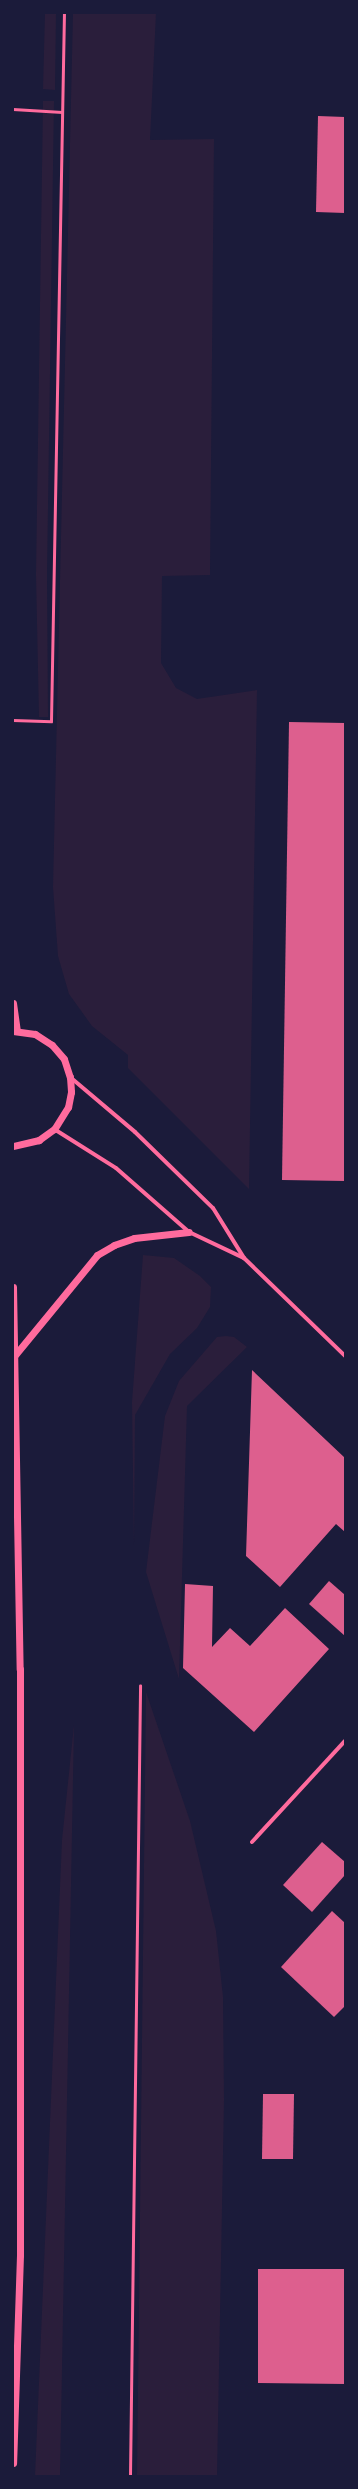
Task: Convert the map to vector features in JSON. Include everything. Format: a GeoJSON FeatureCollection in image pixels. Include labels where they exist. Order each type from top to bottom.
{"type":"FeatureCollection","features":[{"type":"Feature","properties":{"kind":"street"},"geometry":{"type":"LineString","coordinates":[[13,1003],[15,1031],[35,1034],[52,1045],[64,1059],[70,1077],[68,1107],[54,1129],[40,1140],[13,1146]]}},
{"type":"Feature","properties":{"kind":"street"},"geometry":{"type":"LineString","coordinates":[[70,1077],[135,1132],[213,1208],[244,1258],[345,1356]]}},
{"type":"Feature","properties":{"kind":"street"},"geometry":{"type":"LineString","coordinates":[[54,1129],[116,1168],[188,1232],[244,1258]]}},
{"type":"Feature","properties":{"kind":"street"},"geometry":{"type":"LineString","coordinates":[[15,1355],[97,1255],[114,1245],[134,1238],[188,1232]]}},
{"type":"Feature","properties":{"kind":"street"},"geometry":{"type":"LineString","coordinates":[[13,1287],[20,1669],[13,2463]]}},
{"type":"Feature","properties":{"kind":"street"},"geometry":{"type":"LineString","coordinates":[[252,1842],[345,1742]]}},
{"type":"Feature","properties":{"kind":"path"},"geometry":{"type":"LineString","coordinates":[[13,720],[52,721],[64,13]]}},
{"type":"Feature","properties":{"kind":"path"},"geometry":{"type":"LineString","coordinates":[[13,109],[62,112]]}},
{"type":"Feature","properties":{"kind":"path"},"geometry":{"type":"LineString","coordinates":[[130,2476],[140,1686]]}},
{"type":"Feature","properties":{"kind":"shaded area"},"geometry":{"type":"Polygon","coordinates":[[[45,13],[56,13],[55,90],[43,89],[45,13]]]}},
{"type":"Feature","properties":{"kind":"shaded area"},"geometry":{"type":"Polygon","coordinates":[[[73,13],[156,13],[150,140],[214,139],[210,575],[162,576],[161,663],[176,688],[197,699],[257,690],[249,1189],[128,1068],[128,1055],[92,1026],[69,994],[58,956],[53,887],[73,13]]]}},
{"type":"Feature","properties":{"kind":"shaded area"},"geometry":{"type":"Polygon","coordinates":[[[43,101],[54,101],[47,575],[48,717],[39,717],[36,575],[43,101]]]}},
{"type":"Feature","properties":{"kind":"shaded area"},"geometry":{"type":"Polygon","coordinates":[[[143,1255],[174,1258],[200,1276],[211,1287],[210,1307],[197,1328],[170,1354],[135,1415],[134,1548],[132,1402],[143,1255]]]}},
{"type":"Feature","properties":{"kind":"shaded area"},"geometry":{"type":"Polygon","coordinates":[[[217,1337],[234,1337],[247,1347],[187,1406],[179,1679],[146,1572],[165,1416],[179,1381],[217,1337]]]}},
{"type":"Feature","properties":{"kind":"shaded area"},"geometry":{"type":"Polygon","coordinates":[[[146,1692],[190,1821],[216,1931],[223,1997],[224,2100],[217,2476],[137,2476],[146,1692]]]}},
{"type":"Feature","properties":{"kind":"shaded area"},"geometry":{"type":"Polygon","coordinates":[[[74,1725],[60,2476],[35,2476],[62,1840],[74,1725]]]}},
{"type":"Feature","properties":{"kind":"building"},"geometry":{"type":"Polygon","coordinates":[[[318,116],[345,117],[345,213],[316,212],[318,116]]]}},
{"type":"Feature","properties":{"kind":"building"},"geometry":{"type":"Polygon","coordinates":[[[289,722],[345,723],[345,1181],[282,1180],[289,722]]]}},
{"type":"Feature","properties":{"kind":"building"},"geometry":{"type":"Polygon","coordinates":[[[252,1370],[345,1458],[345,1532],[336,1524],[280,1587],[246,1556],[252,1370]]]}},
{"type":"Feature","properties":{"kind":"building"},"geometry":{"type":"Polygon","coordinates":[[[329,1581],[345,1595],[345,1636],[309,1604],[329,1581]]]}},
{"type":"Feature","properties":{"kind":"building"},"geometry":{"type":"Polygon","coordinates":[[[185,1584],[213,1586],[212,1647],[230,1628],[250,1646],[285,1608],[329,1649],[254,1732],[183,1668],[185,1584]]]}},
{"type":"Feature","properties":{"kind":"building"},"geometry":{"type":"Polygon","coordinates":[[[322,1842],[345,1862],[345,1875],[312,1912],[283,1885],[322,1842]]]}},
{"type":"Feature","properties":{"kind":"building"},"geometry":{"type":"Polygon","coordinates":[[[332,1911],[345,1923],[345,2006],[334,2017],[281,1967],[332,1911]]]}},
{"type":"Feature","properties":{"kind":"building"},"geometry":{"type":"Polygon","coordinates":[[[263,2094],[294,2094],[293,2159],[262,2159],[263,2094]]]}},
{"type":"Feature","properties":{"kind":"building"},"geometry":{"type":"Polygon","coordinates":[[[258,2269],[345,2269],[345,2384],[258,2383],[258,2269]]]}}]}
